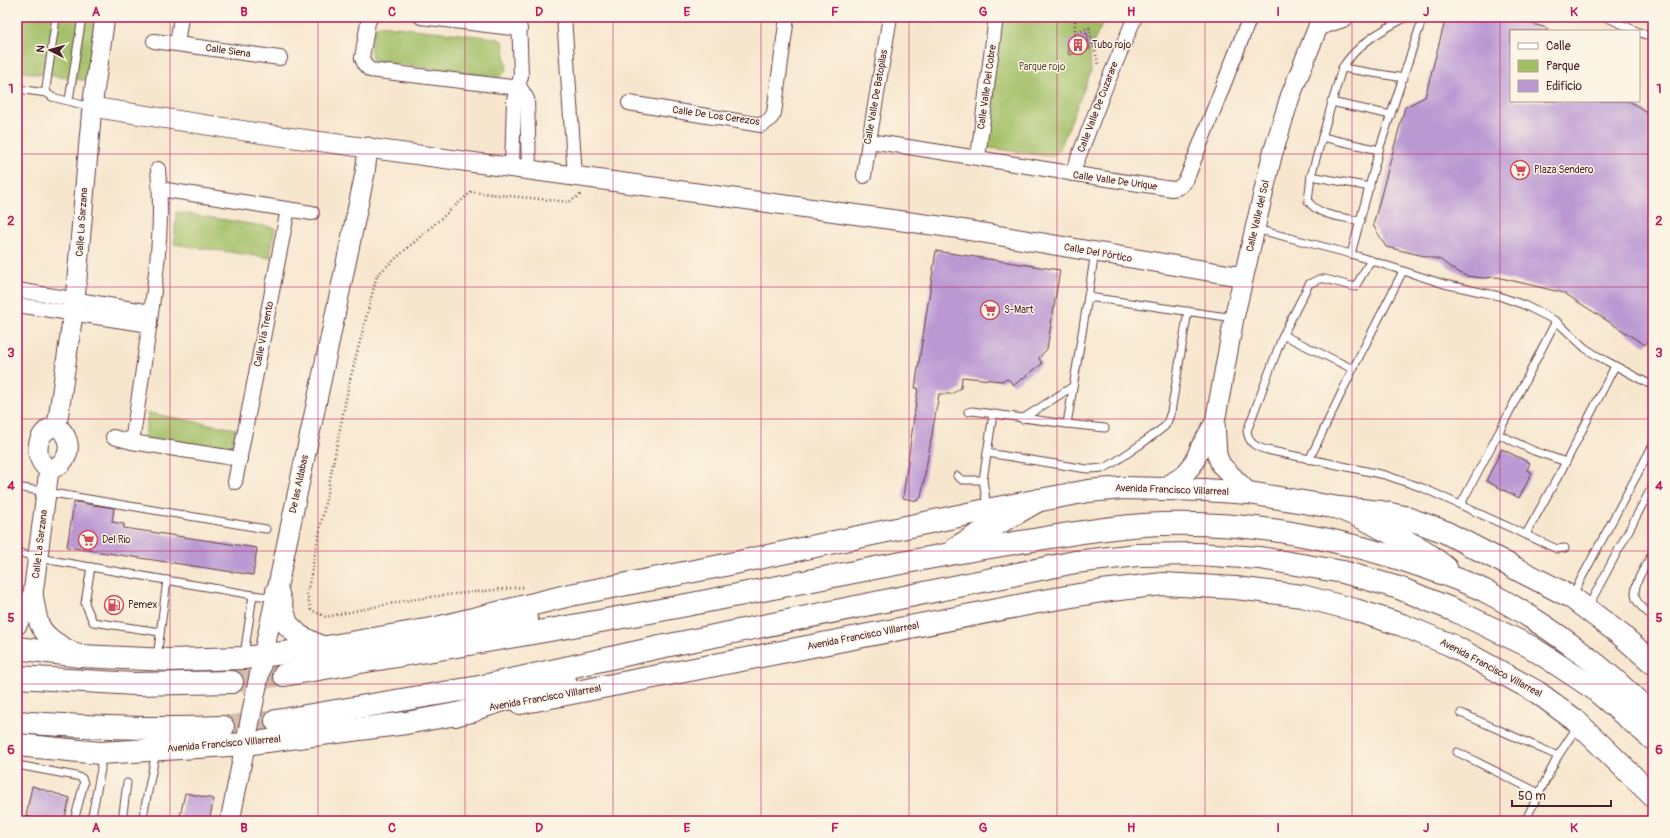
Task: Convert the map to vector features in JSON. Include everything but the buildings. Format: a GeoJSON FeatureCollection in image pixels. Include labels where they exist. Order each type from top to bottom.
{"type":"FeatureCollection","features":[{"type":"Feature","properties":{"kind":"main road","name":"Avenida Francisco Villarreal"},"geometry":{"type":"LineString","coordinates":[[17,648],[80,656],[156,660],[253,657],[323,648],[436,628],[570,595],[720,566],[987,510],[1088,491],[1123,488],[1205,490],[1249,493],[1339,508],[1381,512],[1404,517],[1442,531],[1579,603],[1621,635],[1653,664]]}},
{"type":"Feature","properties":{"kind":"main road"},"geometry":{"type":"LineString","coordinates":[[944,555],[1039,500]]}},
{"type":"Feature","properties":{"kind":"main road"},"geometry":{"type":"LineString","coordinates":[[1339,508],[1365,519],[1424,551],[1463,581]]}},
{"type":"Feature","properties":{"kind":"main road"},"geometry":{"type":"LineString","coordinates":[[284,675],[655,612],[944,555],[1089,531],[1142,525],[1206,524],[1268,530],[1331,541],[1396,557],[1463,581],[1485,591],[1531,618],[1594,662],[1643,706],[1653,717]]}},
{"type":"Feature","properties":{"kind":"main road","name":"Avenida Francisco Villarreal"},"geometry":{"type":"LineString","coordinates":[[276,721],[479,687],[660,646],[1074,562],[1144,555],[1197,554],[1260,558],[1343,572],[1400,588],[1456,611],[1531,647],[1593,688],[1653,739]]}},
{"type":"Feature","properties":{"kind":"main road","name":"Avenida Francisco Villarreal"},"geometry":{"type":"LineString","coordinates":[[17,745],[100,753],[157,750],[245,744],[406,723],[583,691],[1043,601],[1102,591],[1163,584],[1236,588],[1302,596],[1355,610],[1402,625],[1451,645],[1537,692],[1580,724],[1653,796]]}},
{"type":"Feature","properties":{"kind":"main road"},"geometry":{"type":"LineString","coordinates":[[276,595],[287,624],[299,636],[323,648]]}},
{"type":"Feature","properties":{"kind":"main road"},"geometry":{"type":"LineString","coordinates":[[436,628],[655,612]]}},
{"type":"Feature","properties":{"kind":"main road"},"geometry":{"type":"LineString","coordinates":[[455,714],[576,678],[660,646]]}},
{"type":"Feature","properties":{"kind":"main road"},"geometry":{"type":"LineString","coordinates":[[17,677],[135,684],[232,682]]}},
{"type":"Feature","properties":{"kind":"main road","name":"Avenida Francisco Villarreal"},"geometry":{"type":"LineString","coordinates":[[17,722],[112,728],[223,727]]}},
{"type":"Feature","properties":{"kind":"street","name":"Calle La Sarzana"},"geometry":{"type":"LineString","coordinates":[[57,426],[74,307],[92,107],[105,17]]}},
{"type":"Feature","properties":{"kind":"street"},"geometry":{"type":"LineString","coordinates":[[177,44],[180,17]]}},
{"type":"Feature","properties":{"kind":"street"},"geometry":{"type":"LineString","coordinates":[[371,17],[368,22],[362,58],[365,65],[370,70],[511,87],[519,86]]}},
{"type":"Feature","properties":{"kind":"street"},"geometry":{"type":"LineString","coordinates":[[421,17],[519,23],[521,76],[514,100],[521,168]]}},
{"type":"Feature","properties":{"kind":"street"},"geometry":{"type":"LineString","coordinates":[[564,17],[575,176]]}},
{"type":"Feature","properties":{"kind":"street","name":"Calle De Los Cerezos"},"geometry":{"type":"LineString","coordinates":[[629,102],[761,125],[766,123],[771,120],[774,113],[786,17]]}},
{"type":"Feature","properties":{"kind":"street","name":"Calle Valle De Batopilas"},"geometry":{"type":"LineString","coordinates":[[864,176],[868,141],[890,17]]}},
{"type":"Feature","properties":{"kind":"street","name":"Calle Valle Del Cobre"},"geometry":{"type":"LineString","coordinates":[[978,157],[996,17]]}},
{"type":"Feature","properties":{"kind":"street","name":"Calle Valle De Cuzarare"},"geometry":{"type":"LineString","coordinates":[[1072,174],[1105,88],[1135,17]]}},
{"type":"Feature","properties":{"kind":"street","name":"Calle Valle De Urique"},"geometry":{"type":"LineString","coordinates":[[868,141],[978,157],[1072,174],[1172,189],[1181,186],[1187,178],[1250,17]]}},
{"type":"Feature","properties":{"kind":"street"},"geometry":{"type":"LineString","coordinates":[[1320,22],[1344,17]]}},
{"type":"Feature","properties":{"kind":"street","name":"Calle Valle del Sol"},"geometry":{"type":"LineString","coordinates":[[1249,493],[1221,465],[1217,455],[1215,422],[1243,277],[1281,123],[1320,22]]}},
{"type":"Feature","properties":{"kind":"street","name":"Calle Siena"},"geometry":{"type":"LineString","coordinates":[[154,41],[280,58]]}},
{"type":"Feature","properties":{"kind":"street","name":"Calle Del Pórtico"},"geometry":{"type":"LineString","coordinates":[[92,107],[258,132],[954,228],[1243,277]]}},
{"type":"Feature","properties":{"kind":"street","name":"De las Aldabas"},"geometry":{"type":"LineString","coordinates":[[230,821],[245,744],[253,657],[276,595],[365,173],[368,147]]}},
{"type":"Feature","properties":{"kind":"street"},"geometry":{"type":"LineString","coordinates":[[132,442],[159,248],[160,189],[158,169]]}},
{"type":"Feature","properties":{"kind":"street"},"geometry":{"type":"LineString","coordinates":[[160,189],[312,213]]}},
{"type":"Feature","properties":{"kind":"street","name":"Calle Vía Trento"},"geometry":{"type":"LineString","coordinates":[[234,482],[240,459],[288,209]]}},
{"type":"Feature","properties":{"kind":"street"},"geometry":{"type":"LineString","coordinates":[[17,290],[74,307]]}},
{"type":"Feature","properties":{"kind":"street"},"geometry":{"type":"LineString","coordinates":[[17,305],[74,307],[150,319]]}},
{"type":"Feature","properties":{"kind":"street","name":"Calle Valle del Sol"},"geometry":{"type":"LineString","coordinates":[[1161,490],[1184,475],[1194,463],[1200,448],[1215,422]]}},
{"type":"Feature","properties":{"kind":"street"},"geometry":{"type":"LineString","coordinates":[[57,426],[66,435],[68,441],[68,454],[60,464],[49,470],[43,466],[39,460],[38,445],[45,431],[51,427],[57,426]]}},
{"type":"Feature","properties":{"kind":"street"},"geometry":{"type":"LineString","coordinates":[[113,437],[132,442],[240,459]]}},
{"type":"Feature","properties":{"kind":"street","name":"Calle La Sarzana"},"geometry":{"type":"LineString","coordinates":[[17,625],[33,594],[49,470]]}},
{"type":"Feature","properties":{"kind":"street","name":"Calle La Sarzana"},"geometry":{"type":"LineString","coordinates":[[33,594],[39,623],[45,633],[80,656]]}},
{"type":"Feature","properties":{"kind":"lane"},"geometry":{"type":"LineString","coordinates":[[47,93],[46,88],[56,17]]}},
{"type":"Feature","properties":{"kind":"lane"},"geometry":{"type":"LineString","coordinates":[[69,100],[82,17]]}},
{"type":"Feature","properties":{"kind":"lane"},"geometry":{"type":"LineString","coordinates":[[1361,221],[1321,212],[1312,207],[1308,201],[1311,176],[1342,68],[1350,56],[1364,43],[1407,17]]}},
{"type":"Feature","properties":{"kind":"lane"},"geometry":{"type":"LineString","coordinates":[[1351,254],[1379,150],[1423,17]]}},
{"type":"Feature","properties":{"kind":"lane"},"geometry":{"type":"LineString","coordinates":[[1605,17],[1636,30]]}},
{"type":"Feature","properties":{"kind":"lane"},"geometry":{"type":"LineString","coordinates":[[1640,32],[1653,38]]}},
{"type":"Feature","properties":{"kind":"lane"},"geometry":{"type":"LineString","coordinates":[[1342,68],[1404,78]]}},
{"type":"Feature","properties":{"kind":"lane"},"geometry":{"type":"LineString","coordinates":[[17,89],[47,93],[52,96],[92,107]]}},
{"type":"Feature","properties":{"kind":"lane"},"geometry":{"type":"LineString","coordinates":[[1331,102],[1391,115]]}},
{"type":"Feature","properties":{"kind":"lane"},"geometry":{"type":"LineString","coordinates":[[1322,137],[1379,150]]}},
{"type":"Feature","properties":{"kind":"lane"},"geometry":{"type":"LineString","coordinates":[[1311,176],[1370,187]]}},
{"type":"Feature","properties":{"kind":"lane"},"geometry":{"type":"LineString","coordinates":[[1255,228],[1351,254],[1444,284],[1499,296],[1524,305],[1556,322],[1586,348],[1615,366],[1653,386]]}},
{"type":"Feature","properties":{"kind":"lane"},"geometry":{"type":"LineString","coordinates":[[1067,424],[1095,252]]}},
{"type":"Feature","properties":{"kind":"lane"},"geometry":{"type":"LineString","coordinates":[[1371,260],[1355,288],[1325,279],[1308,284],[1283,335],[1247,431],[1251,443],[1257,448],[1385,475],[1423,488],[1461,504],[1557,549],[1565,548]]}},
{"type":"Feature","properties":{"kind":"lane"},"geometry":{"type":"LineString","coordinates":[[1309,460],[1403,271]]}},
{"type":"Feature","properties":{"kind":"lane"},"geometry":{"type":"LineString","coordinates":[[1088,297],[1234,318]]}},
{"type":"Feature","properties":{"kind":"lane"},"geometry":{"type":"LineString","coordinates":[[987,453],[1087,469],[1100,469],[1107,467],[1142,443],[1164,427],[1168,421],[1171,412],[1188,312]]}},
{"type":"Feature","properties":{"kind":"lane"},"geometry":{"type":"LineString","coordinates":[[1461,504],[1556,322]]}},
{"type":"Feature","properties":{"kind":"lane"},"geometry":{"type":"LineString","coordinates":[[1283,335],[1353,369]]}},
{"type":"Feature","properties":{"kind":"lane"},"geometry":{"type":"LineString","coordinates":[[1526,534],[1566,462],[1615,366]]}},
{"type":"Feature","properties":{"kind":"lane"},"geometry":{"type":"LineString","coordinates":[[1022,419],[1072,387]]}},
{"type":"Feature","properties":{"kind":"lane"},"geometry":{"type":"LineString","coordinates":[[968,412],[972,411],[1022,419],[1105,428]]}},
{"type":"Feature","properties":{"kind":"lane"},"geometry":{"type":"LineString","coordinates":[[987,510],[983,480],[993,414]]}},
{"type":"Feature","properties":{"kind":"lane"},"geometry":{"type":"LineString","coordinates":[[1498,434],[1534,451],[1566,462]]}},
{"type":"Feature","properties":{"kind":"lane"},"geometry":{"type":"LineString","coordinates":[[1579,603],[1653,445]]}},
{"type":"Feature","properties":{"kind":"lane"},"geometry":{"type":"LineString","coordinates":[[957,476],[962,480],[983,480]]}},
{"type":"Feature","properties":{"kind":"lane"},"geometry":{"type":"LineString","coordinates":[[1579,603],[1653,485]]}},
{"type":"Feature","properties":{"kind":"lane"},"geometry":{"type":"LineString","coordinates":[[17,487],[266,529]]}},
{"type":"Feature","properties":{"kind":"lane"},"geometry":{"type":"LineString","coordinates":[[17,552],[38,558],[253,595],[276,595]]}},
{"type":"Feature","properties":{"kind":"lane"},"geometry":{"type":"LineString","coordinates":[[1653,552],[1637,583],[1635,593],[1636,600],[1653,617]]}},
{"type":"Feature","properties":{"kind":"lane"},"geometry":{"type":"LineString","coordinates":[[91,567],[85,604],[93,622],[160,632]]}},
{"type":"Feature","properties":{"kind":"lane"},"geometry":{"type":"LineString","coordinates":[[156,660],[167,580]]}},
{"type":"Feature","properties":{"kind":"lane"},"geometry":{"type":"LineString","coordinates":[[253,595],[253,657]]}},
{"type":"Feature","properties":{"kind":"lane"},"geometry":{"type":"LineString","coordinates":[[1461,713],[1558,756]]}},
{"type":"Feature","properties":{"kind":"lane"},"geometry":{"type":"LineString","coordinates":[[1525,821],[1558,756],[1580,724]]}},
{"type":"Feature","properties":{"kind":"lane"},"geometry":{"type":"LineString","coordinates":[[142,821],[157,750]]}},
{"type":"Feature","properties":{"kind":"lane"},"geometry":{"type":"LineString","coordinates":[[1458,752],[1539,793]]}},
{"type":"Feature","properties":{"kind":"lane"},"geometry":{"type":"LineString","coordinates":[[91,821],[101,769],[100,753]]}},
{"type":"Feature","properties":{"kind":"lane"},"geometry":{"type":"LineString","coordinates":[[17,765],[82,778],[84,783],[74,821]]}},
{"type":"Feature","properties":{"kind":"lane"},"geometry":{"type":"LineString","coordinates":[[122,821],[127,783]]}},
{"type":"Feature","properties":{"kind":"path"},"geometry":{"type":"LineString","coordinates":[[1075,17],[1075,34],[1089,28],[1105,88]]}},
{"type":"Feature","properties":{"kind":"path"},"geometry":{"type":"LineString","coordinates":[[527,587],[410,600],[326,617],[311,610],[307,594],[349,384],[377,275],[471,192],[569,202],[580,195],[575,176]]}},
{"type":"Feature","properties":{"kind":"green space"},"geometry":{"type":"Polygon","coordinates":[[[17,17],[98,17],[89,81],[17,71],[17,17]]]}},
{"type":"Feature","properties":{"kind":"green space","name":"Parque rojo"},"geometry":{"type":"Polygon","coordinates":[[[1002,17],[1106,17],[1090,49],[1091,71],[1059,151],[1052,157],[984,147],[1002,17]]]}},
{"type":"Feature","properties":{"kind":"green space"},"geometry":{"type":"Polygon","coordinates":[[[378,25],[496,38],[503,41],[507,70],[500,77],[373,61],[371,57],[371,43],[378,25]]]}},
{"type":"Feature","properties":{"kind":"green space"},"geometry":{"type":"Polygon","coordinates":[[[176,212],[275,228],[270,258],[174,244],[176,212]]]}},
{"type":"Feature","properties":{"kind":"green space"},"geometry":{"type":"Polygon","coordinates":[[[148,413],[236,429],[229,455],[144,443],[148,413]]]}},
{"type":"Feature","properties":{"kind":"tunnel"},"geometry":{"type":"LineString","coordinates":[[232,682],[284,675]]}},
{"type":"Feature","properties":{"kind":"tunnel"},"geometry":{"type":"LineString","coordinates":[[223,727],[276,721]]}},
{"type":"Feature","properties":{"kind":"place","name":"Tubo rojo"},"geometry":{"type":"Point","coordinates":[1078,45]}},
{"type":"Feature","properties":{"kind":"place","name":"Plaza Sendero"},"geometry":{"type":"Point","coordinates":[1520,170]}},
{"type":"Feature","properties":{"kind":"place","name":"S-Mart"},"geometry":{"type":"Point","coordinates":[990,310]}},
{"type":"Feature","properties":{"kind":"place","name":"Del Rio"},"geometry":{"type":"Point","coordinates":[88,540]}},
{"type":"Feature","properties":{"kind":"place","name":"Pemex"},"geometry":{"type":"Point","coordinates":[114,605]}}]}
